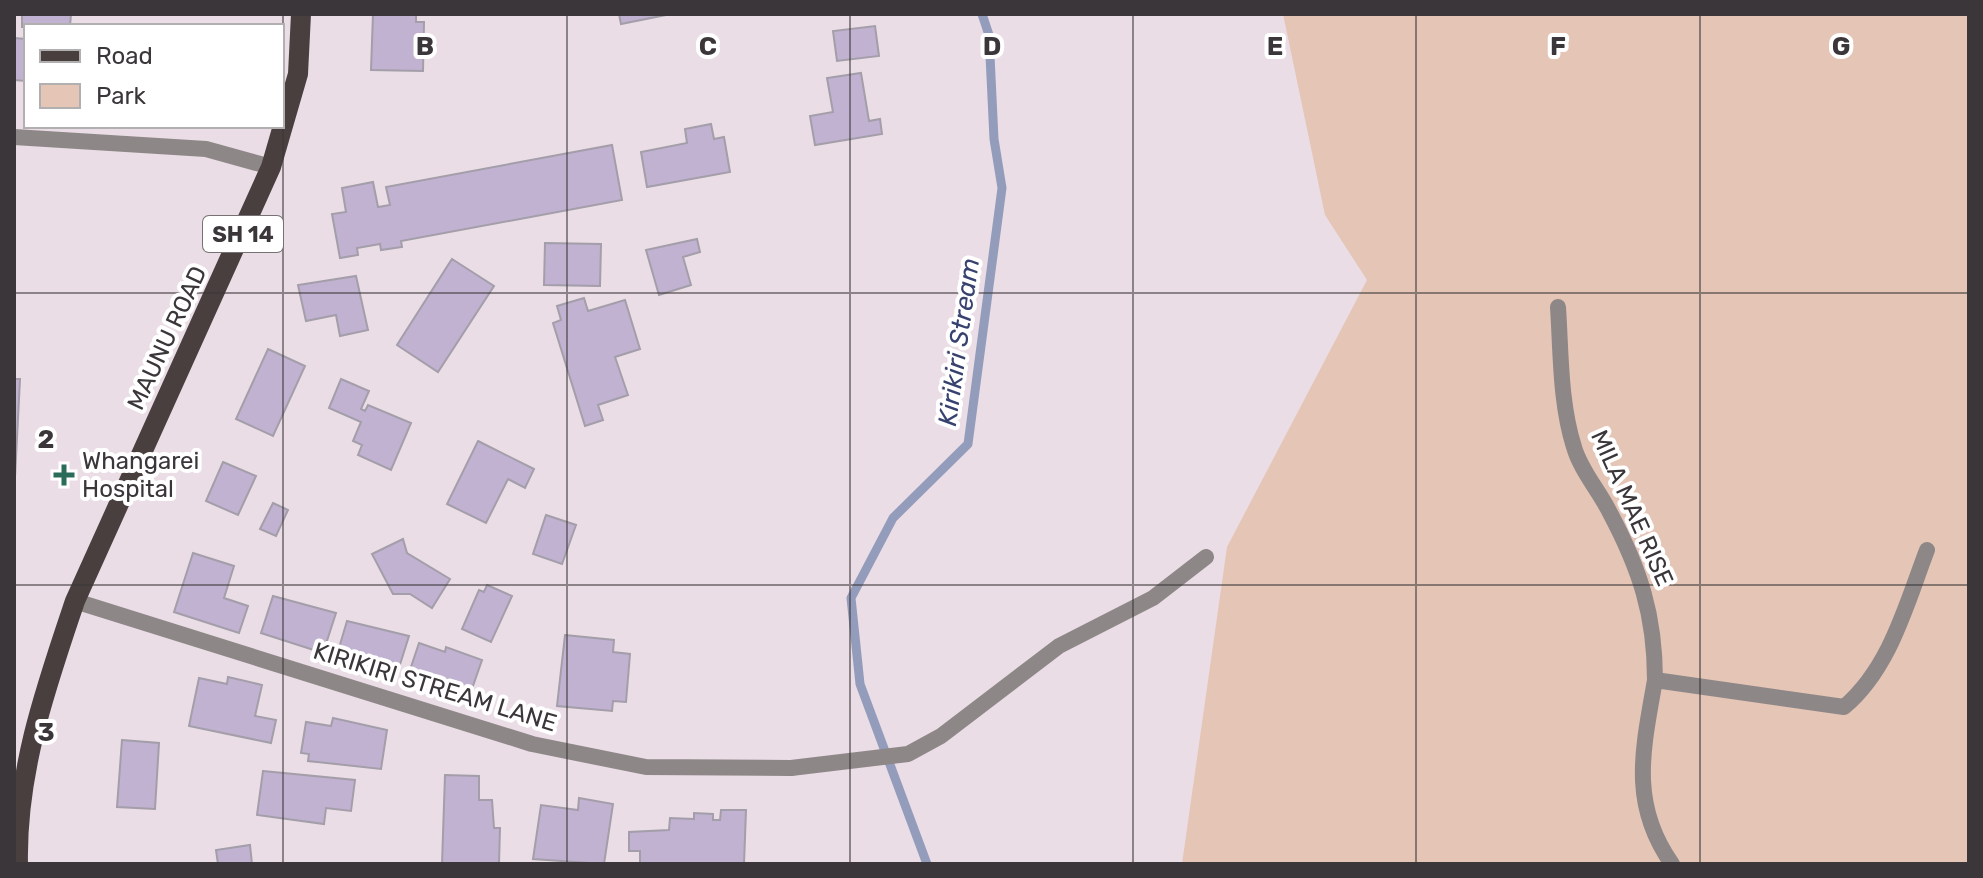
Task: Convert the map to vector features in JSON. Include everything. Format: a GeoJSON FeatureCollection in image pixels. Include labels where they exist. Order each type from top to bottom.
{"type":"FeatureCollection","features":[{"type":"Feature","properties":{"kind":"main road","name":"MAUNU ROAD"},"geometry":{"type":"LineString","coordinates":[[17,855],[30,742],[75,601],[271,167],[285,130],[298,74],[301,14]]}},
{"type":"Feature","properties":{"kind":"street"},"geometry":{"type":"LineString","coordinates":[[14,137],[206,149],[271,167]]}},
{"type":"Feature","properties":{"kind":"street","name":"MILA MAE RISE"},"geometry":{"type":"LineString","coordinates":[[1558,307],[1564,389],[1574,449],[1611,513],[1645,589],[1655,635],[1655,680],[1645,736],[1642,788],[1654,838],[1672,864]]}},
{"type":"Feature","properties":{"kind":"street"},"geometry":{"type":"LineString","coordinates":[[1655,680],[1844,707],[1864,690],[1890,647],[1927,550]]}},
{"type":"Feature","properties":{"kind":"street","name":"KIRIKIRI STREAM LANE"},"geometry":{"type":"LineString","coordinates":[[75,601],[545,747],[646,767],[791,768],[908,754],[941,736],[1059,646],[1153,598],[1206,557]]}},
{"type":"Feature","properties":{"kind":"green space"},"geometry":{"type":"Polygon","coordinates":[[[1283,14],[1969,14],[1969,864],[1182,864],[1227,547],[1367,280],[1325,215],[1283,14]]]}},
{"type":"Feature","properties":{"kind":"building"},"geometry":{"type":"Polygon","coordinates":[[[22,14],[71,14],[70,24],[24,24],[22,27],[22,14]]]}},
{"type":"Feature","properties":{"kind":"building"},"geometry":{"type":"Polygon","coordinates":[[[373,14],[416,14],[416,22],[424,22],[423,71],[371,70],[373,14]]]}},
{"type":"Feature","properties":{"kind":"building"},"geometry":{"type":"Polygon","coordinates":[[[619,14],[671,14],[621,24],[619,14]]]}},
{"type":"Feature","properties":{"kind":"building"},"geometry":{"type":"Polygon","coordinates":[[[875,26],[879,56],[837,61],[833,31],[875,26]]]}},
{"type":"Feature","properties":{"kind":"building"},"geometry":{"type":"Polygon","coordinates":[[[14,38],[24,39],[24,81],[14,80],[14,38]]]}},
{"type":"Feature","properties":{"kind":"building"},"geometry":{"type":"Polygon","coordinates":[[[861,73],[869,121],[880,119],[882,134],[815,145],[810,116],[833,112],[827,78],[861,73]]]}},
{"type":"Feature","properties":{"kind":"building"},"geometry":{"type":"Polygon","coordinates":[[[711,124],[714,139],[724,137],[730,172],[647,187],[641,152],[687,143],[685,129],[711,124]]]}},
{"type":"Feature","properties":{"kind":"building"},"geometry":{"type":"Polygon","coordinates":[[[612,145],[622,200],[401,241],[402,247],[381,250],[380,244],[357,248],[358,255],[340,258],[332,214],[346,212],[342,188],[373,182],[378,207],[390,205],[386,187],[612,145]]]}},
{"type":"Feature","properties":{"kind":"building"},"geometry":{"type":"Polygon","coordinates":[[[697,239],[700,252],[683,257],[691,285],[659,295],[646,250],[697,239]]]}},
{"type":"Feature","properties":{"kind":"building"},"geometry":{"type":"Polygon","coordinates":[[[545,243],[601,244],[600,286],[544,285],[545,243]]]}},
{"type":"Feature","properties":{"kind":"building"},"geometry":{"type":"Polygon","coordinates":[[[452,259],[494,286],[438,372],[397,345],[452,259]]]}},
{"type":"Feature","properties":{"kind":"building"},"geometry":{"type":"Polygon","coordinates":[[[356,276],[368,330],[340,336],[336,315],[306,321],[298,285],[356,276]]]}},
{"type":"Feature","properties":{"kind":"building"},"geometry":{"type":"Polygon","coordinates":[[[584,298],[588,311],[625,300],[640,349],[615,357],[628,395],[598,405],[603,420],[585,426],[553,323],[561,320],[557,306],[584,298]]]}},
{"type":"Feature","properties":{"kind":"building"},"geometry":{"type":"Polygon","coordinates":[[[268,349],[305,366],[273,436],[236,419],[268,349]]]}},
{"type":"Feature","properties":{"kind":"building"},"geometry":{"type":"Polygon","coordinates":[[[14,379],[20,379],[14,497],[14,379]]]}},
{"type":"Feature","properties":{"kind":"building"},"geometry":{"type":"Polygon","coordinates":[[[341,379],[369,391],[361,409],[365,411],[368,405],[411,423],[391,470],[358,455],[362,445],[353,441],[361,422],[329,408],[341,379]]]}},
{"type":"Feature","properties":{"kind":"building"},"geometry":{"type":"Polygon","coordinates":[[[478,441],[534,469],[525,488],[508,479],[486,523],[447,504],[478,441]]]}},
{"type":"Feature","properties":{"kind":"building"},"geometry":{"type":"Polygon","coordinates":[[[223,462],[256,476],[238,515],[206,501],[223,462]]]}},
{"type":"Feature","properties":{"kind":"building"},"geometry":{"type":"Polygon","coordinates":[[[273,503],[288,510],[276,536],[260,529],[273,503]]]}},
{"type":"Feature","properties":{"kind":"building"},"geometry":{"type":"Polygon","coordinates":[[[546,515],[576,525],[562,564],[533,554],[546,515]]]}},
{"type":"Feature","properties":{"kind":"building"},"geometry":{"type":"Polygon","coordinates":[[[403,539],[407,553],[450,579],[432,608],[410,594],[393,594],[372,554],[403,539]]]}},
{"type":"Feature","properties":{"kind":"building"},"geometry":{"type":"Polygon","coordinates":[[[193,553],[234,566],[224,598],[248,606],[239,633],[174,612],[193,553]]]}},
{"type":"Feature","properties":{"kind":"building"},"geometry":{"type":"Polygon","coordinates":[[[487,585],[512,596],[491,642],[462,629],[479,590],[484,592],[487,585]]]}},
{"type":"Feature","properties":{"kind":"building"},"geometry":{"type":"Polygon","coordinates":[[[273,596],[336,613],[323,653],[261,633],[273,596]]]}},
{"type":"Feature","properties":{"kind":"building"},"geometry":{"type":"Polygon","coordinates":[[[347,621],[409,636],[396,677],[336,658],[347,621]]]}},
{"type":"Feature","properties":{"kind":"building"},"geometry":{"type":"Polygon","coordinates":[[[565,635],[614,640],[613,652],[630,654],[626,702],[613,701],[612,711],[557,706],[565,635]]]}},
{"type":"Feature","properties":{"kind":"building"},"geometry":{"type":"Polygon","coordinates":[[[419,643],[445,652],[446,647],[482,660],[467,703],[406,682],[419,643]]]}},
{"type":"Feature","properties":{"kind":"building"},"geometry":{"type":"Polygon","coordinates":[[[228,677],[262,685],[255,716],[276,720],[271,743],[189,726],[199,678],[227,684],[228,677]]]}},
{"type":"Feature","properties":{"kind":"building"},"geometry":{"type":"Polygon","coordinates":[[[333,718],[387,730],[381,769],[308,761],[309,754],[301,753],[306,722],[331,726],[333,718]]]}},
{"type":"Feature","properties":{"kind":"building"},"geometry":{"type":"Polygon","coordinates":[[[122,740],[159,743],[155,809],[117,807],[122,740]]]}},
{"type":"Feature","properties":{"kind":"building"},"geometry":{"type":"Polygon","coordinates":[[[263,771],[355,780],[351,811],[326,808],[324,824],[257,815],[263,771]]]}},
{"type":"Feature","properties":{"kind":"building"},"geometry":{"type":"Polygon","coordinates":[[[445,775],[479,776],[479,800],[492,800],[494,828],[500,828],[499,864],[442,864],[445,775]]]}},
{"type":"Feature","properties":{"kind":"building"},"geometry":{"type":"Polygon","coordinates":[[[579,798],[613,804],[604,864],[533,859],[541,805],[578,810],[579,798]]]}},
{"type":"Feature","properties":{"kind":"building"},"geometry":{"type":"Polygon","coordinates":[[[721,810],[746,810],[744,864],[640,864],[640,851],[629,851],[629,832],[669,830],[670,818],[694,819],[694,813],[713,814],[713,820],[720,820],[721,810]]]}},
{"type":"Feature","properties":{"kind":"building"},"geometry":{"type":"Polygon","coordinates":[[[250,845],[252,864],[218,864],[216,850],[250,845]]]}},
{"type":"Feature","properties":{"kind":"waterway","name":"Kirikiri Stream"},"geometry":{"type":"LineString","coordinates":[[927,864],[860,684],[851,598],[893,518],[968,444],[1002,188],[994,139],[989,35],[982,14]]}},
{"type":"Feature","properties":{"kind":"place","name":"Whangarei Hospital"},"geometry":{"type":"Point","coordinates":[64,475]}}]}
